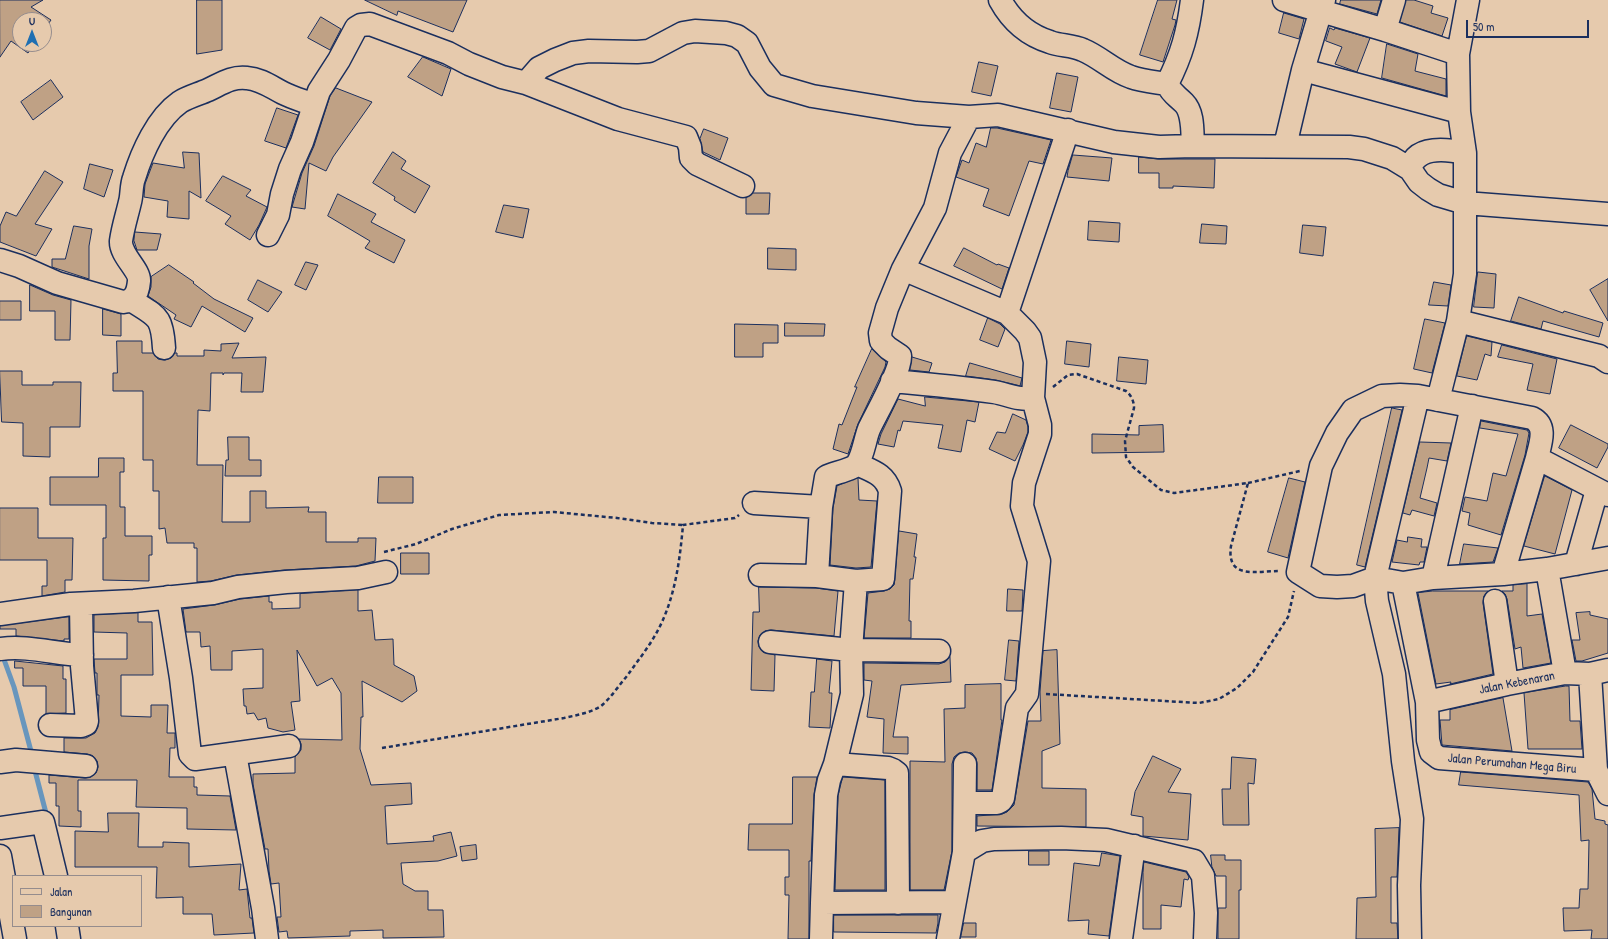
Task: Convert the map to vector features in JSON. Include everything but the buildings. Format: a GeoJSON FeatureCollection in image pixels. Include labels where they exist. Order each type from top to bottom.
{"type":"FeatureCollection","features":[{"type":"Feature","properties":{"kind":"street"},"geometry":{"type":"LineString","coordinates":[[1000,0],[1007,13],[1028,34],[1050,43],[1082,49],[1131,78],[1167,84]]}},
{"type":"Feature","properties":{"kind":"street"},"geometry":{"type":"LineString","coordinates":[[1167,84],[1177,64],[1188,30],[1192,0]]}},
{"type":"Feature","properties":{"kind":"street"},"geometry":{"type":"LineString","coordinates":[[1284,0],[1322,6],[1385,30],[1458,54]]}},
{"type":"Feature","properties":{"kind":"street"},"geometry":{"type":"LineString","coordinates":[[1385,30],[1394,0]]}},
{"type":"Feature","properties":{"kind":"street"},"geometry":{"type":"LineString","coordinates":[[1410,939],[1409,885],[1412,819],[1403,761],[1394,674],[1377,601],[1375,578],[1428,398],[1458,321],[1465,274],[1465,153],[1459,112],[1458,54],[1468,0]]}},
{"type":"Feature","properties":{"kind":"street"},"geometry":{"type":"LineString","coordinates":[[1285,146],[1303,70],[1322,6]]}},
{"type":"Feature","properties":{"kind":"street"},"geometry":{"type":"LineString","coordinates":[[268,235],[278,215],[282,194],[290,169],[302,142],[319,91],[339,60],[356,28],[365,23],[448,53],[469,64],[502,77],[526,83],[618,119],[659,132],[686,138],[690,147],[691,158],[697,164],[742,186]]}},
{"type":"Feature","properties":{"kind":"street"},"geometry":{"type":"LineString","coordinates":[[526,83],[539,68],[573,52],[649,51],[683,34],[695,31],[711,31],[737,36],[747,43],[760,68],[769,81],[774,85],[838,102],[878,106],[916,113],[969,117],[998,115],[1068,130],[1114,142],[1159,147],[1285,146],[1349,147],[1364,149],[1392,158],[1410,169],[1419,182],[1428,190],[1438,195],[1465,202],[1608,214]]}},
{"type":"Feature","properties":{"kind":"street"},"geometry":{"type":"LineString","coordinates":[[1303,70],[1459,112]]}},
{"type":"Feature","properties":{"kind":"street"},"geometry":{"type":"LineString","coordinates":[[0,260],[19,266],[57,283],[123,302],[131,300],[136,294],[140,279],[135,268],[124,253],[121,242],[126,216],[131,201],[134,178],[152,135],[165,116],[181,102],[209,90],[223,82],[236,78],[258,80],[284,93],[314,105]]}},
{"type":"Feature","properties":{"kind":"street"},"geometry":{"type":"LineString","coordinates":[[1167,84],[1171,92],[1185,104],[1190,115],[1193,146]]}},
{"type":"Feature","properties":{"kind":"street"},"geometry":{"type":"LineString","coordinates":[[817,576],[821,507],[826,477],[851,468],[857,464],[869,429],[878,414],[898,369],[900,356],[881,341],[880,333],[887,308],[903,269],[935,208],[950,153],[969,117]]}},
{"type":"Feature","properties":{"kind":"street"},"geometry":{"type":"LineString","coordinates":[[1006,313],[1068,130]]}},
{"type":"Feature","properties":{"kind":"street"},"geometry":{"type":"LineString","coordinates":[[1410,169],[1412,161],[1416,156],[1426,153],[1447,149],[1465,153]]}},
{"type":"Feature","properties":{"kind":"street"},"geometry":{"type":"LineString","coordinates":[[903,269],[1006,313],[1025,331],[1030,338],[1034,350],[1035,362],[1033,398],[1040,425],[1040,434],[1024,484],[1022,506],[1039,561],[1027,694],[1017,708],[1003,798],[997,803],[965,803]]}},
{"type":"Feature","properties":{"kind":"street"},"geometry":{"type":"LineString","coordinates":[[131,300],[155,315],[163,329],[164,348]]}},
{"type":"Feature","properties":{"kind":"street"},"geometry":{"type":"LineString","coordinates":[[1458,321],[1599,356],[1608,362]]}},
{"type":"Feature","properties":{"kind":"street"},"geometry":{"type":"LineString","coordinates":[[892,381],[999,392],[1021,399],[1033,398]]}},
{"type":"Feature","properties":{"kind":"street"},"geometry":{"type":"LineString","coordinates":[[1503,574],[1542,437],[1542,428],[1539,421],[1521,415],[1428,398],[1382,396],[1353,410],[1337,433],[1321,466],[1298,572],[1320,586],[1337,588],[1352,586],[1375,578],[1403,583],[1433,578],[1503,574],[1547,569],[1608,558]]}},
{"type":"Feature","properties":{"kind":"street"},"geometry":{"type":"LineString","coordinates":[[1433,578],[1472,406]]}},
{"type":"Feature","properties":{"kind":"street"},"geometry":{"type":"LineString","coordinates":[[1537,458],[1603,493],[1576,564]]}},
{"type":"Feature","properties":{"kind":"street"},"geometry":{"type":"LineString","coordinates":[[760,575],[817,576],[856,581],[883,579],[890,491],[888,483],[884,478],[857,464]]}},
{"type":"Feature","properties":{"kind":"street"},"geometry":{"type":"LineString","coordinates":[[754,503],[821,507]]}},
{"type":"Feature","properties":{"kind":"street"},"geometry":{"type":"LineString","coordinates":[[1547,569],[1565,674]]}},
{"type":"Feature","properties":{"kind":"street"},"geometry":{"type":"LineString","coordinates":[[0,614],[82,604],[213,593],[238,587],[286,582],[358,578],[386,572]]}},
{"type":"Feature","properties":{"kind":"street"},"geometry":{"type":"LineString","coordinates":[[821,939],[826,796],[852,694],[851,650],[856,581]]}},
{"type":"Feature","properties":{"kind":"street","name":"Jalan Perumahan Mega Biru"},"geometry":{"type":"LineString","coordinates":[[1403,583],[1427,702],[1431,752],[1439,758],[1596,770]]}},
{"type":"Feature","properties":{"kind":"street"},"geometry":{"type":"LineString","coordinates":[[168,597],[181,678],[190,754],[195,759],[289,746]]}},
{"type":"Feature","properties":{"kind":"street"},"geometry":{"type":"LineString","coordinates":[[1495,601],[1507,684]]}},
{"type":"Feature","properties":{"kind":"street"},"geometry":{"type":"LineString","coordinates":[[50,725],[81,726],[86,724],[87,719],[82,655],[82,604]]}},
{"type":"Feature","properties":{"kind":"street"},"geometry":{"type":"LineString","coordinates":[[770,642],[851,650],[939,651]]}},
{"type":"Feature","properties":{"kind":"street"},"geometry":{"type":"LineString","coordinates":[[5,648],[82,655]]}},
{"type":"Feature","properties":{"kind":"street"},"geometry":{"type":"LineString","coordinates":[[1599,672],[1596,770],[1608,794]]}},
{"type":"Feature","properties":{"kind":"street","name":"Jalan Kebenaran"},"geometry":{"type":"LineString","coordinates":[[1427,702],[1507,684],[1565,674],[1599,672]]}},
{"type":"Feature","properties":{"kind":"street"},"geometry":{"type":"LineString","coordinates":[[235,754],[263,908],[267,939]]}},
{"type":"Feature","properties":{"kind":"street"},"geometry":{"type":"LineString","coordinates":[[8,761],[43,762],[86,766]]}},
{"type":"Feature","properties":{"kind":"street"},"geometry":{"type":"LineString","coordinates":[[835,764],[888,768],[897,773],[898,903]]}},
{"type":"Feature","properties":{"kind":"street"},"geometry":{"type":"LineString","coordinates":[[948,939],[964,852],[965,764]]}},
{"type":"Feature","properties":{"kind":"street"},"geometry":{"type":"LineString","coordinates":[[0,828],[43,822],[56,875]]}},
{"type":"Feature","properties":{"kind":"street"},"geometry":{"type":"LineString","coordinates":[[964,852],[982,841],[994,839],[1061,838],[1106,840],[1194,861],[1203,876],[1206,913],[1205,939]]}},
{"type":"Feature","properties":{"kind":"street"},"geometry":{"type":"LineString","coordinates":[[1121,939],[1134,846]]}},
{"type":"Feature","properties":{"kind":"street"},"geometry":{"type":"LineString","coordinates":[[0,856],[3,885],[12,926]]}},
{"type":"Feature","properties":{"kind":"street"},"geometry":{"type":"LineString","coordinates":[[822,903],[954,902]]}},
{"type":"Feature","properties":{"kind":"street"},"geometry":{"type":"LineString","coordinates":[[12,927],[15,939]]}},
{"type":"Feature","properties":{"kind":"street"},"geometry":{"type":"LineString","coordinates":[[67,927],[68,939]]}},
{"type":"Feature","properties":{"kind":"path"},"geometry":{"type":"LineString","coordinates":[[1033,398],[1052,387],[1068,375],[1077,374],[1126,391],[1132,397],[1134,408],[1125,441],[1126,456],[1133,467],[1161,490],[1174,493],[1248,483],[1321,466]]}},
{"type":"Feature","properties":{"kind":"path"},"geometry":{"type":"LineString","coordinates":[[1027,694],[1199,703],[1219,698],[1237,688],[1253,672],[1288,617],[1298,572],[1243,572],[1232,562],[1230,554],[1231,546],[1248,483]]}},
{"type":"Feature","properties":{"kind":"path"},"geometry":{"type":"LineString","coordinates":[[386,572],[384,552],[416,544],[452,529],[499,515],[554,512],[617,518],[652,524],[683,525],[735,518],[754,503]]}},
{"type":"Feature","properties":{"kind":"path"},"geometry":{"type":"LineString","coordinates":[[382,748],[564,718],[587,713],[602,705],[647,649],[662,623],[672,596],[677,574],[683,525]]}},
{"type":"Feature","properties":{"kind":"waterway"},"geometry":{"type":"LineString","coordinates":[[2,654],[14,687],[32,755]]}},
{"type":"Feature","properties":{"kind":"waterway"},"geometry":{"type":"LineString","coordinates":[[34,767],[47,817]]}}]}
